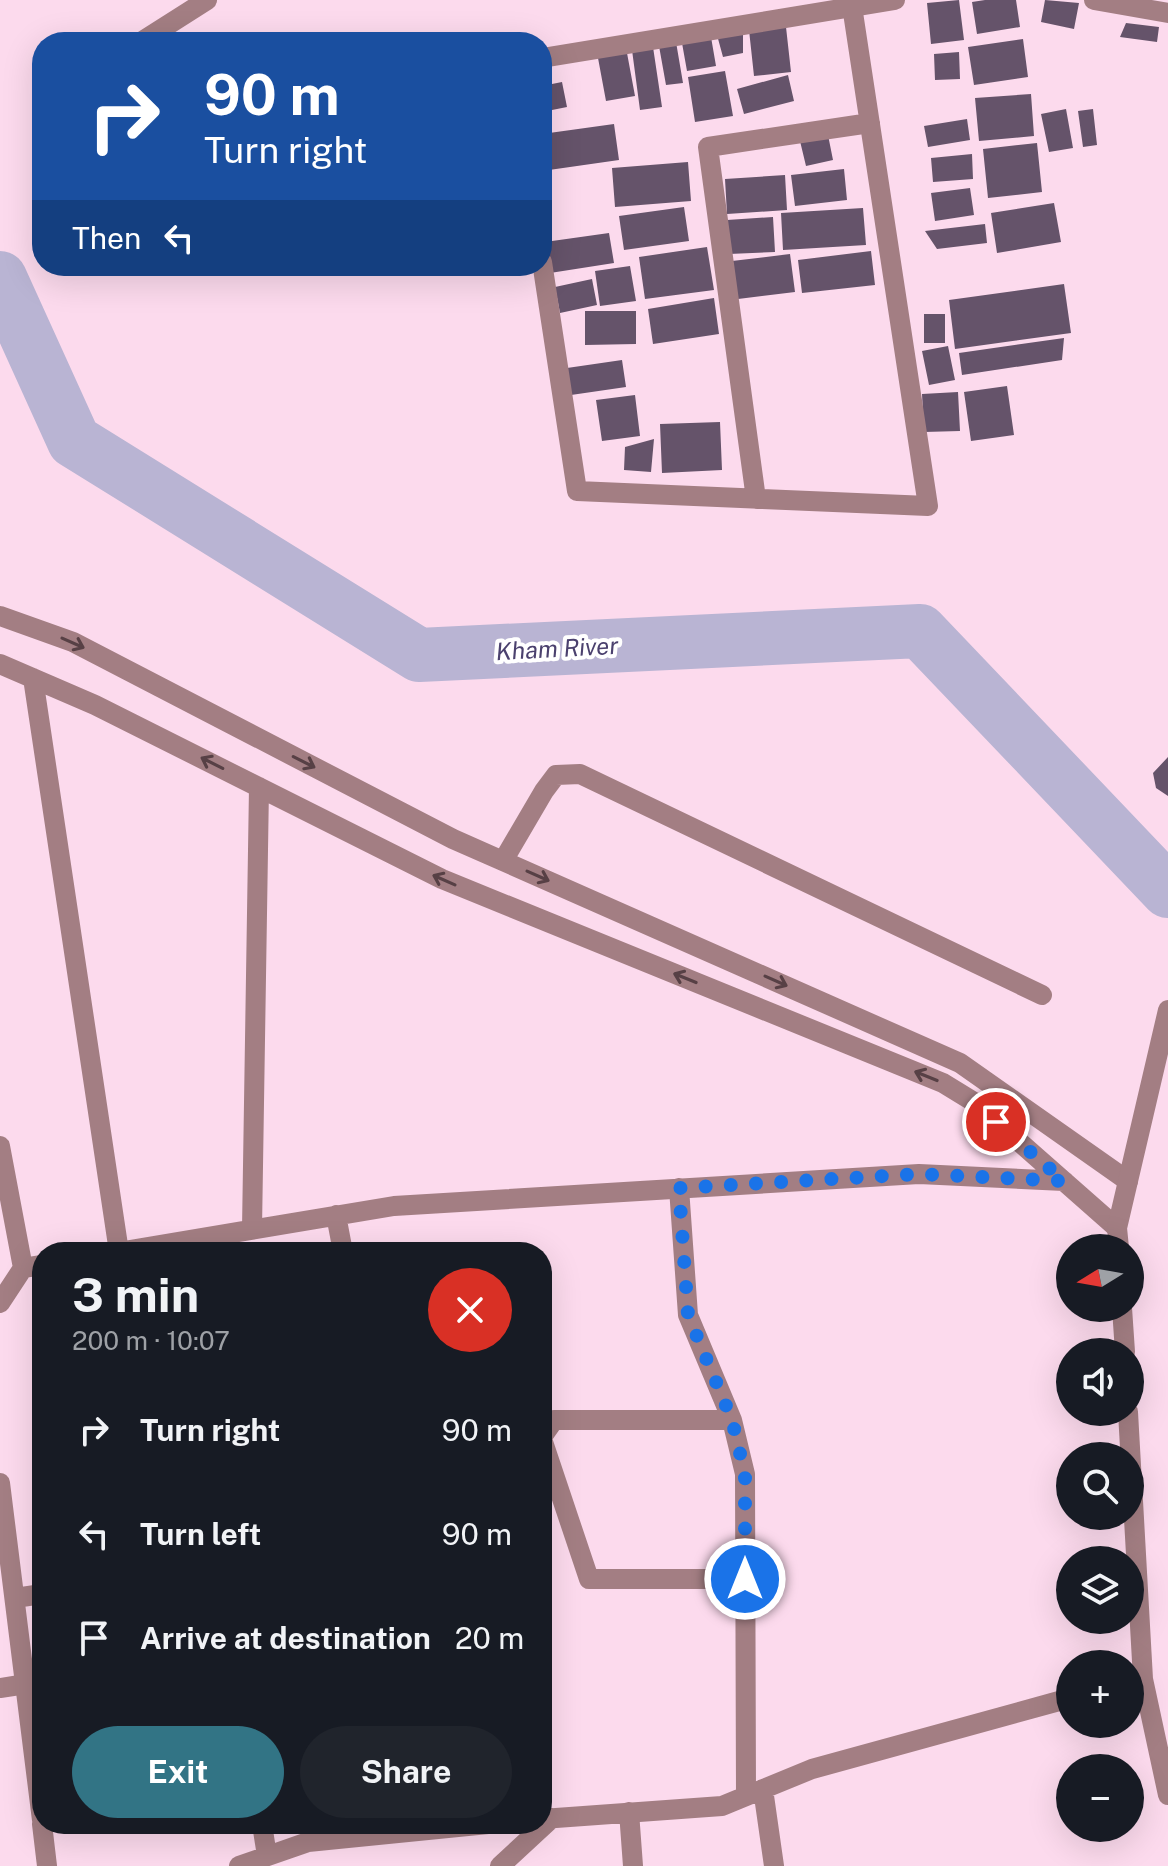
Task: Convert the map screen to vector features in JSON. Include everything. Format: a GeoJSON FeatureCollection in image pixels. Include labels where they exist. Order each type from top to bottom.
{"type":"FeatureCollection","features":[{"type":"Feature","properties":{"kind":"street"},"geometry":{"type":"LineString","coordinates":[[157,32],[207,0]]}},
{"type":"Feature","properties":{"kind":"street"},"geometry":{"type":"LineString","coordinates":[[552,56],[895,0]]}},
{"type":"Feature","properties":{"kind":"street"},"geometry":{"type":"LineString","coordinates":[[1100,1],[1168,13]]}},
{"type":"Feature","properties":{"kind":"street"},"geometry":{"type":"LineString","coordinates":[[544,276],[577,491],[928,506],[852,6]]}},
{"type":"Feature","properties":{"kind":"street"},"geometry":{"type":"LineString","coordinates":[[756,499],[708,147],[870,123]]}},
{"type":"Feature","properties":{"kind":"street"},"geometry":{"type":"LineString","coordinates":[[0,616],[73,642],[453,839],[960,1063],[1128,1181]]}},
{"type":"Feature","properties":{"kind":"street"},"geometry":{"type":"LineString","coordinates":[[0,664],[95,705],[442,879],[943,1083],[974,1102],[1064,1181],[1114,1234]]}},
{"type":"Feature","properties":{"kind":"street"},"geometry":{"type":"LineString","coordinates":[[33,678],[118,1242]]}},
{"type":"Feature","properties":{"kind":"street"},"geometry":{"type":"LineString","coordinates":[[503,861],[556,775],[580,774],[1042,995]]}},
{"type":"Feature","properties":{"kind":"street"},"geometry":{"type":"LineString","coordinates":[[252,1229],[259,787]]}},
{"type":"Feature","properties":{"kind":"street"},"geometry":{"type":"LineString","coordinates":[[1119,1234],[1168,1010]]}},
{"type":"Feature","properties":{"kind":"street"},"geometry":{"type":"LineString","coordinates":[[0,1146],[32,1266],[0,1303]]}},
{"type":"Feature","properties":{"kind":"street"},"geometry":{"type":"LineString","coordinates":[[195,1242],[252,1229],[394,1206],[919,1174],[1064,1181]]}},
{"type":"Feature","properties":{"kind":"street"},"geometry":{"type":"LineString","coordinates":[[679,1188],[688,1315],[732,1420],[745,1474],[745,1579],[754,1793],[774,1866]]}},
{"type":"Feature","properties":{"kind":"street"},"geometry":{"type":"LineString","coordinates":[[336,1215],[341,1242]]}},
{"type":"Feature","properties":{"kind":"street"},"geometry":{"type":"LineString","coordinates":[[552,1423],[554,1420],[732,1420]]}},
{"type":"Feature","properties":{"kind":"street"},"geometry":{"type":"LineString","coordinates":[[1128,1426],[1136,1650]]}},
{"type":"Feature","properties":{"kind":"street"},"geometry":{"type":"LineString","coordinates":[[552,1468],[589,1579],[745,1579]]}},
{"type":"Feature","properties":{"kind":"street"},"geometry":{"type":"LineString","coordinates":[[0,1483],[32,1736]]}},
{"type":"Feature","properties":{"kind":"street"},"geometry":{"type":"LineString","coordinates":[[15,1598],[32,1595]]}},
{"type":"Feature","properties":{"kind":"street"},"geometry":{"type":"LineString","coordinates":[[0,1688],[26,1684]]}},
{"type":"Feature","properties":{"kind":"street"},"geometry":{"type":"LineString","coordinates":[[552,1818],[722,1806],[812,1769],[1056,1702]]}},
{"type":"Feature","properties":{"kind":"street"},"geometry":{"type":"LineString","coordinates":[[1144,1707],[1168,1795]]}},
{"type":"Feature","properties":{"kind":"street"},"geometry":{"type":"LineString","coordinates":[[629,1812],[633,1866]]}},
{"type":"Feature","properties":{"kind":"street"},"geometry":{"type":"LineString","coordinates":[[43,1834],[47,1866]]}},
{"type":"Feature","properties":{"kind":"street"},"geometry":{"type":"LineString","coordinates":[[264,1834],[267,1856]]}},
{"type":"Feature","properties":{"kind":"street"},"geometry":{"type":"LineString","coordinates":[[239,1866],[308,1842],[388,1834]]}},
{"type":"Feature","properties":{"kind":"street"},"geometry":{"type":"LineString","coordinates":[[500,1866],[531,1834]]}},
{"type":"Feature","properties":{"kind":"building"},"geometry":{"type":"Polygon","coordinates":[[[959,0],[964,40],[931,44],[927,3],[959,0]]]}},
{"type":"Feature","properties":{"kind":"building"},"geometry":{"type":"Polygon","coordinates":[[[1016,0],[1020,27],[977,34],[972,2],[1016,0]]]}},
{"type":"Feature","properties":{"kind":"building"},"geometry":{"type":"Polygon","coordinates":[[[1045,0],[1079,3],[1074,29],[1041,22],[1045,0]]]}},
{"type":"Feature","properties":{"kind":"building"},"geometry":{"type":"Polygon","coordinates":[[[1126,23],[1159,27],[1157,42],[1120,37],[1126,23]]]}},
{"type":"Feature","properties":{"kind":"building"},"geometry":{"type":"Polygon","coordinates":[[[786,27],[791,72],[754,76],[749,30],[786,27]]]}},
{"type":"Feature","properties":{"kind":"building"},"geometry":{"type":"Polygon","coordinates":[[[743,29],[743,53],[723,57],[717,35],[743,29]]]}},
{"type":"Feature","properties":{"kind":"building"},"geometry":{"type":"Polygon","coordinates":[[[711,37],[716,66],[687,71],[682,43],[711,37]]]}},
{"type":"Feature","properties":{"kind":"building"},"geometry":{"type":"Polygon","coordinates":[[[1023,39],[1028,77],[974,85],[968,47],[1023,39]]]}},
{"type":"Feature","properties":{"kind":"building"},"geometry":{"type":"Polygon","coordinates":[[[676,42],[683,83],[666,85],[659,46],[676,42]]]}},
{"type":"Feature","properties":{"kind":"building"},"geometry":{"type":"Polygon","coordinates":[[[653,47],[662,107],[640,110],[632,50],[653,47]]]}},
{"type":"Feature","properties":{"kind":"building"},"geometry":{"type":"Polygon","coordinates":[[[959,52],[960,79],[935,80],[934,54],[959,52]]]}},
{"type":"Feature","properties":{"kind":"building"},"geometry":{"type":"Polygon","coordinates":[[[627,53],[635,96],[606,101],[598,58],[627,53]]]}},
{"type":"Feature","properties":{"kind":"building"},"geometry":{"type":"Polygon","coordinates":[[[725,71],[733,116],[695,122],[688,77],[725,71]]]}},
{"type":"Feature","properties":{"kind":"building"},"geometry":{"type":"Polygon","coordinates":[[[788,75],[794,101],[744,114],[737,89],[788,75]]]}},
{"type":"Feature","properties":{"kind":"building"},"geometry":{"type":"Polygon","coordinates":[[[562,82],[567,107],[552,110],[552,84],[562,82]]]}},
{"type":"Feature","properties":{"kind":"building"},"geometry":{"type":"Polygon","coordinates":[[[1031,94],[1034,136],[979,141],[975,98],[1031,94]]]}},
{"type":"Feature","properties":{"kind":"building"},"geometry":{"type":"Polygon","coordinates":[[[1066,109],[1073,148],[1049,152],[1041,114],[1066,109]]]}},
{"type":"Feature","properties":{"kind":"building"},"geometry":{"type":"Polygon","coordinates":[[[1093,109],[1097,145],[1083,147],[1078,111],[1093,109]]]}},
{"type":"Feature","properties":{"kind":"building"},"geometry":{"type":"Polygon","coordinates":[[[967,119],[970,140],[928,147],[924,126],[967,119]]]}},
{"type":"Feature","properties":{"kind":"building"},"geometry":{"type":"Polygon","coordinates":[[[614,124],[619,160],[552,170],[552,133],[614,124]]]}},
{"type":"Feature","properties":{"kind":"building"},"geometry":{"type":"Polygon","coordinates":[[[828,135],[833,160],[806,166],[800,141],[828,135]]]}},
{"type":"Feature","properties":{"kind":"building"},"geometry":{"type":"Polygon","coordinates":[[[1037,143],[1042,192],[988,198],[983,149],[1037,143]]]}},
{"type":"Feature","properties":{"kind":"building"},"geometry":{"type":"Polygon","coordinates":[[[972,154],[973,179],[933,182],[931,158],[972,154]]]}},
{"type":"Feature","properties":{"kind":"building"},"geometry":{"type":"Polygon","coordinates":[[[688,162],[691,201],[615,207],[612,168],[688,162]]]}},
{"type":"Feature","properties":{"kind":"building"},"geometry":{"type":"Polygon","coordinates":[[[844,169],[847,200],[795,206],[791,175],[844,169]]]}},
{"type":"Feature","properties":{"kind":"building"},"geometry":{"type":"Polygon","coordinates":[[[785,175],[787,210],[727,214],[725,179],[785,175]]]}},
{"type":"Feature","properties":{"kind":"building"},"geometry":{"type":"Polygon","coordinates":[[[970,188],[974,215],[935,221],[931,193],[970,188]]]}},
{"type":"Feature","properties":{"kind":"building"},"geometry":{"type":"Polygon","coordinates":[[[1054,203],[1061,242],[997,253],[991,213],[1054,203]]]}},
{"type":"Feature","properties":{"kind":"building"},"geometry":{"type":"Polygon","coordinates":[[[684,207],[689,241],[624,250],[619,216],[684,207]]]}},
{"type":"Feature","properties":{"kind":"building"},"geometry":{"type":"Polygon","coordinates":[[[863,208],[866,245],[783,250],[781,213],[863,208]]]}},
{"type":"Feature","properties":{"kind":"building"},"geometry":{"type":"Polygon","coordinates":[[[773,217],[775,252],[729,254],[727,220],[773,217]]]}},
{"type":"Feature","properties":{"kind":"building"},"geometry":{"type":"Polygon","coordinates":[[[985,224],[987,243],[937,249],[925,231],[985,224]]]}},
{"type":"Feature","properties":{"kind":"building"},"geometry":{"type":"Polygon","coordinates":[[[609,233],[614,263],[552,273],[552,241],[609,233]]]}},
{"type":"Feature","properties":{"kind":"building"},"geometry":{"type":"Polygon","coordinates":[[[707,247],[714,290],[645,299],[639,257],[707,247]]]}},
{"type":"Feature","properties":{"kind":"building"},"geometry":{"type":"Polygon","coordinates":[[[871,251],[875,285],[802,293],[798,260],[871,251]]]}},
{"type":"Feature","properties":{"kind":"building"},"geometry":{"type":"Polygon","coordinates":[[[790,254],[795,292],[738,299],[732,261],[790,254]]]}},
{"type":"Feature","properties":{"kind":"building"},"geometry":{"type":"Polygon","coordinates":[[[630,266],[636,301],[600,306],[595,271],[630,266]]]}},
{"type":"Feature","properties":{"kind":"building"},"geometry":{"type":"Polygon","coordinates":[[[592,279],[597,305],[560,313],[555,287],[592,279]]]}},
{"type":"Feature","properties":{"kind":"building"},"geometry":{"type":"Polygon","coordinates":[[[1064,284],[1071,333],[955,349],[949,300],[1064,284]]]}},
{"type":"Feature","properties":{"kind":"building"},"geometry":{"type":"Polygon","coordinates":[[[714,298],[719,334],[653,344],[648,309],[714,298]]]}},
{"type":"Feature","properties":{"kind":"building"},"geometry":{"type":"Polygon","coordinates":[[[585,311],[636,311],[636,344],[585,345],[585,311]]]}},
{"type":"Feature","properties":{"kind":"building"},"geometry":{"type":"Polygon","coordinates":[[[924,314],[945,314],[945,343],[924,343],[924,314]]]}},
{"type":"Feature","properties":{"kind":"building"},"geometry":{"type":"Polygon","coordinates":[[[1064,338],[1062,360],[962,375],[959,353],[1064,338]]]}},
{"type":"Feature","properties":{"kind":"building"},"geometry":{"type":"Polygon","coordinates":[[[948,346],[955,380],[929,385],[922,351],[948,346]]]}},
{"type":"Feature","properties":{"kind":"building"},"geometry":{"type":"Polygon","coordinates":[[[622,360],[626,387],[571,395],[567,368],[622,360]]]}},
{"type":"Feature","properties":{"kind":"building"},"geometry":{"type":"Polygon","coordinates":[[[1007,386],[1014,435],[971,441],[964,392],[1007,386]]]}},
{"type":"Feature","properties":{"kind":"building"},"geometry":{"type":"Polygon","coordinates":[[[958,392],[960,431],[924,432],[922,394],[958,392]]]}},
{"type":"Feature","properties":{"kind":"building"},"geometry":{"type":"Polygon","coordinates":[[[635,395],[640,436],[602,441],[596,400],[635,395]]]}},
{"type":"Feature","properties":{"kind":"building"},"geometry":{"type":"Polygon","coordinates":[[[720,422],[722,470],[662,473],[660,424],[720,422]]]}},
{"type":"Feature","properties":{"kind":"building"},"geometry":{"type":"Polygon","coordinates":[[[654,439],[651,472],[624,470],[625,447],[654,439]]]}},
{"type":"Feature","properties":{"kind":"building"},"geometry":{"type":"Polygon","coordinates":[[[1168,757],[1168,796],[1156,788],[1153,773],[1168,757]]]}},
{"type":"Feature","properties":{"kind":"waterway","name":"Kham River"},"geometry":{"type":"LineString","coordinates":[[0,278],[74,441],[419,655],[920,631],[1168,891]]}},
{"type":"Feature","properties":{"kind":"route"},"geometry":{"type":"LineString","coordinates":[[745,1579],[745,1474],[732,1420],[688,1315],[679,1188],[919,1174],[1064,1181],[996,1122]]}}]}
